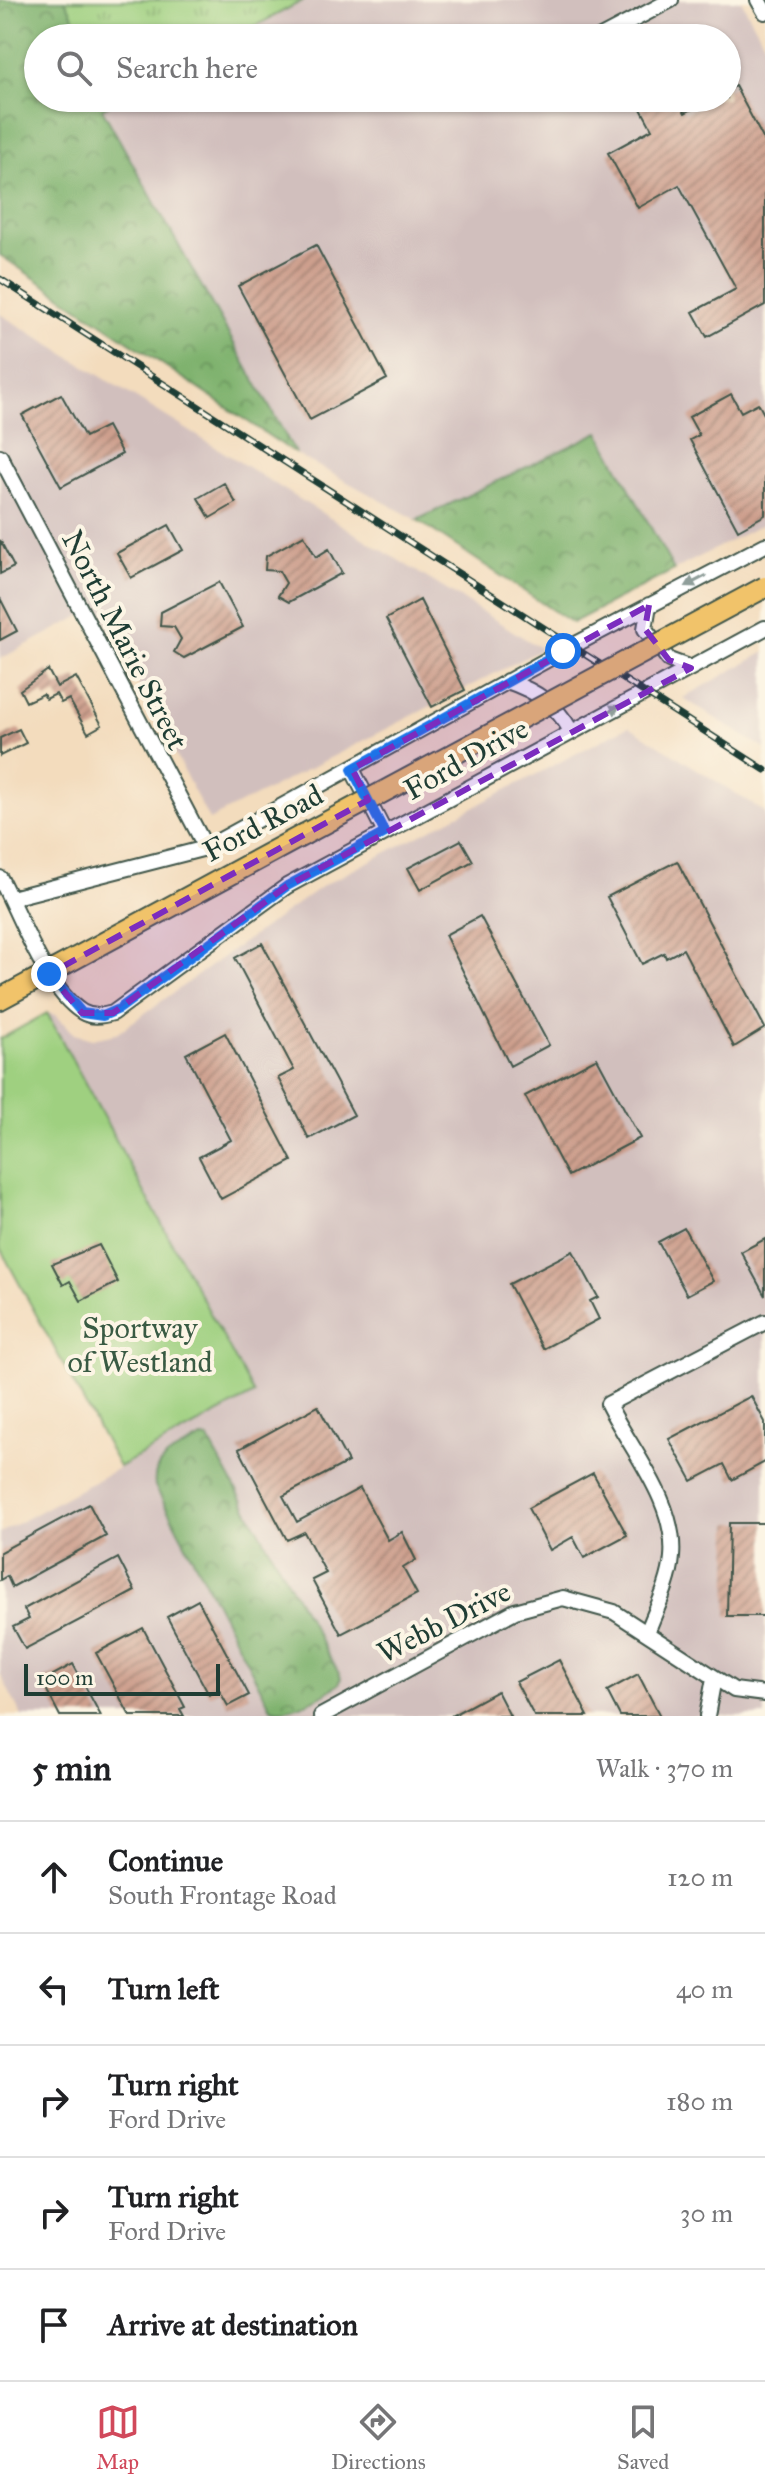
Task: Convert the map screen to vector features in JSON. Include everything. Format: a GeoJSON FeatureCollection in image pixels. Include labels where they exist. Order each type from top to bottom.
{"type":"FeatureCollection","features":[{"type":"Feature","properties":{"kind":"main road","name":"Ford Road"},"geometry":{"type":"LineString","coordinates":[[0,999],[765,587]]}},
{"type":"Feature","properties":{"kind":"street"},"geometry":{"type":"LineString","coordinates":[[626,24],[671,0]]}},
{"type":"Feature","properties":{"kind":"street"},"geometry":{"type":"LineString","coordinates":[[758,0],[765,12]]}},
{"type":"Feature","properties":{"kind":"street","name":"North Marie Street"},"geometry":{"type":"LineString","coordinates":[[0,456],[206,848]]}},
{"type":"Feature","properties":{"kind":"street"},"geometry":{"type":"LineString","coordinates":[[11,898],[206,848],[507,681],[765,545]]}},
{"type":"Feature","properties":{"kind":"street"},"geometry":{"type":"LineString","coordinates":[[649,605],[645,629],[669,660],[691,668]]}},
{"type":"Feature","properties":{"kind":"street","name":"Ford Drive"},"geometry":{"type":"LineString","coordinates":[[0,878],[49,974],[82,1013],[96,1016],[113,1013],[287,886],[765,628]]}},
{"type":"Feature","properties":{"kind":"street"},"geometry":{"type":"LineString","coordinates":[[507,681],[532,690],[561,713],[571,731]]}},
{"type":"Feature","properties":{"kind":"street"},"geometry":{"type":"LineString","coordinates":[[352,769],[385,833]]}},
{"type":"Feature","properties":{"kind":"street"},"geometry":{"type":"LineString","coordinates":[[647,1633],[670,1573],[672,1540],[655,1489],[608,1404],[765,1322]]}},
{"type":"Feature","properties":{"kind":"street","name":"Webb Drive"},"geometry":{"type":"LineString","coordinates":[[321,1716],[515,1611],[563,1598],[595,1605],[647,1633],[734,1690],[765,1694]]}},
{"type":"Feature","properties":{"kind":"street"},"geometry":{"type":"LineString","coordinates":[[707,1716],[714,1678]]}},
{"type":"Feature","properties":{"kind":"highlighted area"},"geometry":{"type":"Polygon","coordinates":[[[649,605],[645,629],[669,660],[691,668],[287,886],[113,1013],[82,1013],[49,974],[368,800],[352,769],[649,605]]]}},
{"type":"Feature","properties":{"kind":"shaded area"},"geometry":{"type":"Polygon","coordinates":[[[304,0],[741,0],[765,44],[765,523],[674,570],[599,433],[417,520],[296,454],[104,112],[741,112],[741,24],[259,24],[304,0]]]}},
{"type":"Feature","properties":{"kind":"shaded area"},"geometry":{"type":"Polygon","coordinates":[[[0,314],[542,649],[209,820],[98,607],[0,659],[0,314]]]}},
{"type":"Feature","properties":{"kind":"shaded area"},"geometry":{"type":"Polygon","coordinates":[[[765,652],[765,749],[683,698],[765,652]]]}},
{"type":"Feature","properties":{"kind":"shaded area"},"geometry":{"type":"Polygon","coordinates":[[[629,726],[765,812],[765,1716],[22,1716],[0,1674],[0,1533],[254,1394],[47,1013],[56,1015],[74,1034],[92,1039],[116,1034],[322,886],[629,726]]]}},
{"type":"Feature","properties":{"kind":"green space"},"geometry":{"type":"Polygon","coordinates":[[[0,0],[65,0],[77,24],[24,24],[24,112],[104,112],[296,454],[0,255],[0,0]]]}},
{"type":"Feature","properties":{"kind":"green space"},"geometry":{"type":"Polygon","coordinates":[[[65,0],[304,0],[259,24],[77,24],[65,0]]]}},
{"type":"Feature","properties":{"kind":"green space"},"geometry":{"type":"Polygon","coordinates":[[[599,432],[674,570],[572,623],[417,520],[599,432]]]}},
{"type":"Feature","properties":{"kind":"green space","name":"Sportway of Westland"},"geometry":{"type":"Polygon","coordinates":[[[47,1013],[254,1394],[119,1467],[0,1248],[0,1039],[47,1013]]]}},
{"type":"Feature","properties":{"kind":"green space"},"geometry":{"type":"Polygon","coordinates":[[[202,1438],[208,1439],[341,1677],[333,1689],[296,1707],[271,1708],[155,1486],[155,1476],[162,1461],[202,1438]]]}},
{"type":"Feature","properties":{"kind":"building"},"geometry":{"type":"Polygon","coordinates":[[[741,97],[765,142],[765,305],[707,337],[693,312],[736,289],[679,185],[638,208],[608,153],[652,129],[643,112],[741,112],[741,97]]]}},
{"type":"Feature","properties":{"kind":"building"},"geometry":{"type":"Polygon","coordinates":[[[316,245],[387,379],[310,420],[238,286],[316,245]]]}},
{"type":"Feature","properties":{"kind":"building"},"geometry":{"type":"Polygon","coordinates":[[[61,394],[85,437],[107,426],[122,454],[61,487],[22,415],[61,394]]]}},
{"type":"Feature","properties":{"kind":"building"},"geometry":{"type":"Polygon","coordinates":[[[731,394],[741,412],[758,403],[765,416],[765,515],[738,530],[690,440],[699,435],[689,417],[731,394]]]}},
{"type":"Feature","properties":{"kind":"building"},"geometry":{"type":"Polygon","coordinates":[[[224,483],[236,503],[210,518],[198,498],[224,483]]]}},
{"type":"Feature","properties":{"kind":"building"},"geometry":{"type":"Polygon","coordinates":[[[169,525],[183,550],[131,578],[117,553],[169,525]]]}},
{"type":"Feature","properties":{"kind":"building"},"geometry":{"type":"Polygon","coordinates":[[[304,535],[316,557],[329,549],[342,573],[289,602],[278,596],[286,583],[279,571],[265,570],[266,556],[304,535]]]}},
{"type":"Feature","properties":{"kind":"building"},"geometry":{"type":"Polygon","coordinates":[[[0,540],[14,567],[0,574],[0,540]]]}},
{"type":"Feature","properties":{"kind":"building"},"geometry":{"type":"Polygon","coordinates":[[[219,582],[243,627],[184,658],[174,652],[181,639],[174,627],[160,626],[161,612],[219,582]]]}},
{"type":"Feature","properties":{"kind":"building"},"geometry":{"type":"Polygon","coordinates":[[[0,598],[17,631],[0,640],[0,598]]]}},
{"type":"Feature","properties":{"kind":"building"},"geometry":{"type":"Polygon","coordinates":[[[420,600],[465,690],[432,707],[386,619],[420,600]]]}},
{"type":"Feature","properties":{"kind":"building"},"geometry":{"type":"Polygon","coordinates":[[[48,670],[57,687],[76,677],[102,725],[88,733],[69,699],[61,703],[56,694],[46,699],[43,694],[26,702],[20,690],[48,670]]]}},
{"type":"Feature","properties":{"kind":"building"},"geometry":{"type":"Polygon","coordinates":[[[19,729],[26,743],[0,756],[0,738],[19,729]]]}},
{"type":"Feature","properties":{"kind":"building"},"geometry":{"type":"Polygon","coordinates":[[[461,840],[473,861],[420,890],[408,868],[461,840]]]}},
{"type":"Feature","properties":{"kind":"building"},"geometry":{"type":"Polygon","coordinates":[[[677,861],[765,1028],[734,1047],[683,949],[666,958],[664,953],[642,964],[607,897],[677,861]]]}},
{"type":"Feature","properties":{"kind":"building"},"geometry":{"type":"Polygon","coordinates":[[[480,916],[549,1045],[510,1066],[445,935],[480,916]]]}},
{"type":"Feature","properties":{"kind":"building"},"geometry":{"type":"Polygon","coordinates":[[[262,943],[354,1115],[309,1139],[278,1078],[294,1070],[235,958],[262,943]]]}},
{"type":"Feature","properties":{"kind":"building"},"geometry":{"type":"Polygon","coordinates":[[[225,1033],[292,1161],[221,1199],[199,1157],[231,1140],[186,1054],[225,1033]]]}},
{"type":"Feature","properties":{"kind":"building"},"geometry":{"type":"Polygon","coordinates":[[[597,1058],[640,1138],[568,1176],[525,1096],[597,1058]]]}},
{"type":"Feature","properties":{"kind":"building"},"geometry":{"type":"Polygon","coordinates":[[[684,1228],[713,1281],[687,1295],[658,1242],[684,1228]]]}},
{"type":"Feature","properties":{"kind":"building"},"geometry":{"type":"Polygon","coordinates":[[[765,1239],[765,1296],[741,1252],[765,1239]]]}},
{"type":"Feature","properties":{"kind":"building"},"geometry":{"type":"Polygon","coordinates":[[[99,1245],[118,1282],[81,1301],[70,1281],[63,1285],[52,1264],[99,1245]]]}},
{"type":"Feature","properties":{"kind":"building"},"geometry":{"type":"Polygon","coordinates":[[[573,1251],[598,1297],[590,1301],[599,1319],[543,1349],[509,1284],[573,1251]]]}},
{"type":"Feature","properties":{"kind":"building"},"geometry":{"type":"Polygon","coordinates":[[[751,1396],[765,1422],[765,1462],[732,1480],[724,1464],[692,1481],[669,1439],[751,1396]]]}},
{"type":"Feature","properties":{"kind":"building"},"geometry":{"type":"Polygon","coordinates":[[[318,1406],[348,1462],[283,1496],[297,1522],[360,1488],[388,1540],[402,1532],[416,1560],[403,1568],[417,1594],[341,1634],[312,1580],[326,1573],[304,1532],[287,1540],[239,1449],[318,1406]]]}},
{"type":"Feature","properties":{"kind":"building"},"geometry":{"type":"Polygon","coordinates":[[[593,1473],[627,1535],[584,1558],[573,1537],[550,1550],[528,1508],[593,1473]]]}},
{"type":"Feature","properties":{"kind":"building"},"geometry":{"type":"Polygon","coordinates":[[[89,1504],[106,1536],[12,1587],[7,1576],[0,1580],[0,1552],[89,1504]]]}},
{"type":"Feature","properties":{"kind":"building"},"geometry":{"type":"Polygon","coordinates":[[[729,1523],[765,1523],[765,1616],[727,1616],[729,1523]]]}},
{"type":"Feature","properties":{"kind":"building"},"geometry":{"type":"Polygon","coordinates":[[[118,1558],[135,1591],[25,1649],[13,1627],[29,1619],[24,1609],[118,1558]]]}},
{"type":"Feature","properties":{"kind":"building"},"geometry":{"type":"Polygon","coordinates":[[[198,1600],[249,1695],[228,1706],[219,1690],[209,1695],[167,1617],[198,1600]]]}},
{"type":"Feature","properties":{"kind":"building"},"geometry":{"type":"Polygon","coordinates":[[[143,1628],[185,1707],[180,1709],[184,1716],[130,1716],[96,1653],[143,1628]]]}},
{"type":"Feature","properties":{"kind":"building"},"geometry":{"type":"Polygon","coordinates":[[[559,1660],[588,1716],[534,1716],[516,1682],[559,1660]]]}},
{"type":"Feature","properties":{"kind":"building"},"geometry":{"type":"Polygon","coordinates":[[[73,1664],[101,1716],[60,1716],[42,1681],[73,1664]]]}},
{"type":"Feature","properties":{"kind":"building"},"geometry":{"type":"Polygon","coordinates":[[[638,1674],[660,1716],[620,1716],[607,1691],[638,1674]]]}},
{"type":"Feature","properties":{"kind":"building"},"geometry":{"type":"Polygon","coordinates":[[[497,1691],[510,1716],[451,1716],[497,1691]]]}},
{"type":"Feature","properties":{"kind":"railway"},"geometry":{"type":"LineString","coordinates":[[0,279],[765,770]]}},
{"type":"Feature","properties":{"kind":"route"},"geometry":{"type":"LineString","coordinates":[[49,974],[82,1013],[103,1016],[113,1013],[287,886],[385,833],[352,769],[563,651]]}}]}
